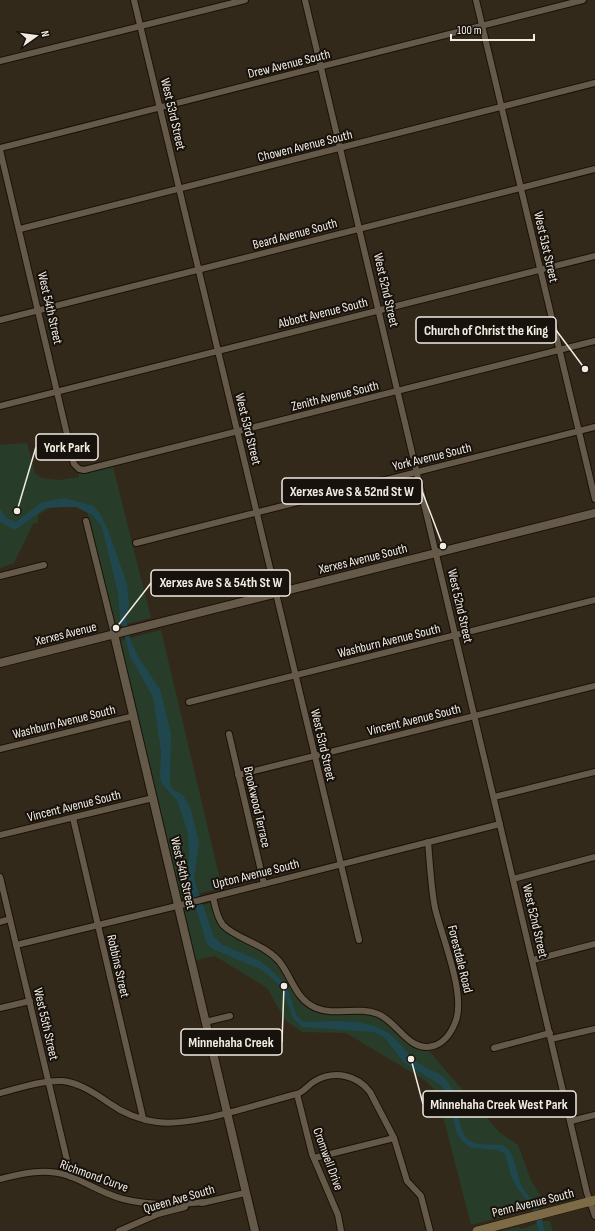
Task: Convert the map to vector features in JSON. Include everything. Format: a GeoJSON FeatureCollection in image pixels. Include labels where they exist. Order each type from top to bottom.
{"type":"FeatureCollection","features":[{"type":"Feature","properties":{"kind":"main road","name":"Penn Avenue South"},"geometry":{"type":"LineString","coordinates":[[478,1231],[593,1201]]}},
{"type":"Feature","properties":{"kind":"street","name":"West 53rd Street"},"geometry":{"type":"LineString","coordinates":[[134,0],[277,594],[338,858],[341,864],[359,940]]}},
{"type":"Feature","properties":{"kind":"street"},"geometry":{"type":"LineString","coordinates":[[0,62],[245,0]]}},
{"type":"Feature","properties":{"kind":"street","name":"West 52nd Street"},"geometry":{"type":"LineString","coordinates":[[305,0],[380,310],[587,1193],[593,1201],[595,1216]]}},
{"type":"Feature","properties":{"kind":"street","name":"West 51st Street"},"geometry":{"type":"LineString","coordinates":[[476,0],[595,499]]}},
{"type":"Feature","properties":{"kind":"street","name":"Drew Avenue South"},"geometry":{"type":"LineString","coordinates":[[0,149],[583,0]]}},
{"type":"Feature","properties":{"kind":"street","name":"Chowen Avenue South"},"geometry":{"type":"LineString","coordinates":[[20,229],[595,83]]}},
{"type":"Feature","properties":{"kind":"street","name":"West 54th Street"},"geometry":{"type":"LineString","coordinates":[[0,149],[74,464],[79,468]]}},
{"type":"Feature","properties":{"kind":"street","name":"Beard Avenue South"},"geometry":{"type":"LineString","coordinates":[[0,320],[595,169]]}},
{"type":"Feature","properties":{"kind":"street","name":"Abbott Avenue South"},"geometry":{"type":"LineString","coordinates":[[0,406],[595,256]]}},
{"type":"Feature","properties":{"kind":"street","name":"Zenith Avenue South"},"geometry":{"type":"LineString","coordinates":[[79,468],[84,470],[595,341]]}},
{"type":"Feature","properties":{"kind":"street","name":"York Avenue South"},"geometry":{"type":"LineString","coordinates":[[136,543],[595,427]]}},
{"type":"Feature","properties":{"kind":"street","name":"Xerxes Avenue South"},"geometry":{"type":"LineString","coordinates":[[137,628],[595,513]]}},
{"type":"Feature","properties":{"kind":"street","name":"West 54th Street"},"geometry":{"type":"LineString","coordinates":[[86,521],[118,633],[134,716],[255,1231]]}},
{"type":"Feature","properties":{"kind":"street"},"geometry":{"type":"LineString","coordinates":[[0,576],[44,565]]}},
{"type":"Feature","properties":{"kind":"street","name":"Washburn Avenue South"},"geometry":{"type":"LineString","coordinates":[[189,702],[595,600]]}},
{"type":"Feature","properties":{"kind":"street","name":"Xerxes Avenue"},"geometry":{"type":"LineString","coordinates":[[0,663],[137,628]]}},
{"type":"Feature","properties":{"kind":"street","name":"Vincent Avenue South"},"geometry":{"type":"LineString","coordinates":[[238,775],[595,686]]}},
{"type":"Feature","properties":{"kind":"street","name":"Washburn Avenue South"},"geometry":{"type":"LineString","coordinates":[[0,749],[134,716]]}},
{"type":"Feature","properties":{"kind":"street","name":"Brookwood Terrace"},"geometry":{"type":"LineString","coordinates":[[229,734],[264,884]]}},
{"type":"Feature","properties":{"kind":"street"},"geometry":{"type":"LineString","coordinates":[[494,797],[595,772]]}},
{"type":"Feature","properties":{"kind":"street","name":"Vincent Avenue South"},"geometry":{"type":"LineString","coordinates":[[0,835],[153,798]]}},
{"type":"Feature","properties":{"kind":"street","name":"Robbins Street"},"geometry":{"type":"LineString","coordinates":[[73,818],[143,1118]]}},
{"type":"Feature","properties":{"kind":"street","name":"Upton Avenue South"},"geometry":{"type":"LineString","coordinates":[[16,945],[206,899],[500,824]]}},
{"type":"Feature","properties":{"kind":"street","name":"Forestdale Road"},"geometry":{"type":"LineString","coordinates":[[213,897],[218,917],[223,924],[229,930],[260,946],[274,957],[286,971],[295,990],[308,1003],[324,1010],[365,1011],[377,1014],[386,1018],[416,1045],[430,1047],[438,1045],[447,1037],[455,1024],[460,1003],[435,908],[428,842]]}},
{"type":"Feature","properties":{"kind":"street"},"geometry":{"type":"LineString","coordinates":[[513,879],[595,858]]}},
{"type":"Feature","properties":{"kind":"street","name":"West 55th Street"},"geometry":{"type":"LineString","coordinates":[[0,877],[71,1177]]}},
{"type":"Feature","properties":{"kind":"street"},"geometry":{"type":"LineString","coordinates":[[0,922],[10,919]]}},
{"type":"Feature","properties":{"kind":"street"},"geometry":{"type":"LineString","coordinates":[[532,960],[595,944]]}},
{"type":"Feature","properties":{"kind":"street"},"geometry":{"type":"LineString","coordinates":[[0,1008],[30,1001]]}},
{"type":"Feature","properties":{"kind":"street"},"geometry":{"type":"LineString","coordinates":[[205,1022],[230,1016]]}},
{"type":"Feature","properties":{"kind":"street"},"geometry":{"type":"LineString","coordinates":[[494,1048],[595,1028]]}},
{"type":"Feature","properties":{"kind":"street"},"geometry":{"type":"LineString","coordinates":[[0,1093],[48,1082],[64,1081],[87,1089],[120,1110],[158,1122],[173,1122],[226,1112],[298,1094],[307,1089],[315,1081],[339,1075],[348,1076],[365,1086],[370,1092],[394,1138],[407,1181],[421,1196],[430,1231]]}},
{"type":"Feature","properties":{"kind":"street","name":"Cromwell Drive"},"geometry":{"type":"LineString","coordinates":[[298,1094],[314,1158],[338,1215],[341,1231]]}},
{"type":"Feature","properties":{"kind":"street"},"geometry":{"type":"LineString","coordinates":[[571,1121],[595,1115]]}},
{"type":"Feature","properties":{"kind":"street"},"geometry":{"type":"LineString","coordinates":[[314,1158],[394,1138]]}},
{"type":"Feature","properties":{"kind":"street","name":"Richmond Curve"},"geometry":{"type":"LineString","coordinates":[[0,1179],[26,1173],[55,1173],[71,1177],[103,1193],[130,1200],[164,1205],[205,1202]]}},
{"type":"Feature","properties":{"kind":"street","name":"Queen Ave South"},"geometry":{"type":"LineString","coordinates":[[119,1231],[158,1214],[245,1193]]}},
{"type":"Feature","properties":{"kind":"green space"},"geometry":{"type":"Polygon","coordinates":[[[27,443],[35,473],[41,478],[59,480],[79,477],[78,471],[86,473],[113,467],[151,618],[115,627],[85,504],[65,498],[38,515],[38,523],[33,524],[14,563],[0,568],[0,445],[27,443]]]}},
{"type":"Feature","properties":{"kind":"green space"},"geometry":{"type":"Polygon","coordinates":[[[161,630],[222,888],[179,898],[119,641],[161,630]]]}},
{"type":"Feature","properties":{"kind":"green space"},"geometry":{"type":"Polygon","coordinates":[[[210,903],[223,924],[278,961],[295,990],[315,1008],[377,1013],[428,1050],[499,1132],[518,1145],[531,1180],[545,1203],[540,1207],[529,1207],[515,1211],[514,1214],[471,1225],[437,1093],[426,1081],[346,1033],[302,1032],[286,1021],[267,988],[215,956],[196,960],[183,910],[210,903]]]}},
{"type":"Feature","properties":{"kind":"green space"},"geometry":{"type":"Polygon","coordinates":[[[543,1221],[550,1221],[553,1231],[502,1231],[519,1227],[522,1229],[543,1221]]]}},
{"type":"Feature","properties":{"kind":"water"},"geometry":{"type":"Polygon","coordinates":[[[65,498],[94,506],[100,514],[108,530],[127,584],[129,604],[126,618],[130,639],[140,660],[160,689],[171,734],[170,783],[172,789],[183,795],[191,810],[199,842],[194,879],[214,937],[223,945],[260,961],[270,969],[288,989],[296,1015],[302,1021],[343,1021],[376,1027],[394,1038],[409,1055],[424,1067],[443,1077],[452,1090],[460,1125],[468,1140],[488,1145],[503,1145],[511,1153],[522,1187],[539,1210],[544,1231],[539,1231],[532,1207],[518,1189],[511,1176],[505,1154],[498,1150],[471,1148],[461,1140],[457,1133],[446,1093],[441,1085],[403,1062],[385,1038],[374,1032],[302,1027],[293,1018],[282,988],[274,980],[262,970],[213,949],[207,944],[187,878],[189,856],[188,833],[177,800],[162,784],[160,776],[161,751],[153,697],[130,656],[120,618],[118,593],[102,527],[92,515],[76,507],[46,508],[15,530],[0,522],[0,508],[6,518],[16,522],[42,502],[65,498]]]}},
{"type":"Feature","properties":{"kind":"place","name":"Church of Christ the King"},"geometry":{"type":"Point","coordinates":[585,369]}},
{"type":"Feature","properties":{"kind":"place","name":"York Park"},"geometry":{"type":"Point","coordinates":[17,511]}},
{"type":"Feature","properties":{"kind":"place","name":"Xerxes Ave S & 52nd St W"},"geometry":{"type":"Point","coordinates":[443,546]}},
{"type":"Feature","properties":{"kind":"place","name":"Xerxes Ave S & 54th St W"},"geometry":{"type":"Point","coordinates":[116,628]}},
{"type":"Feature","properties":{"kind":"place","name":"Minnehaha Creek"},"geometry":{"type":"Point","coordinates":[284,986]}},
{"type":"Feature","properties":{"kind":"place","name":"Minnehaha Creek West Park"},"geometry":{"type":"Point","coordinates":[411,1059]}}]}
